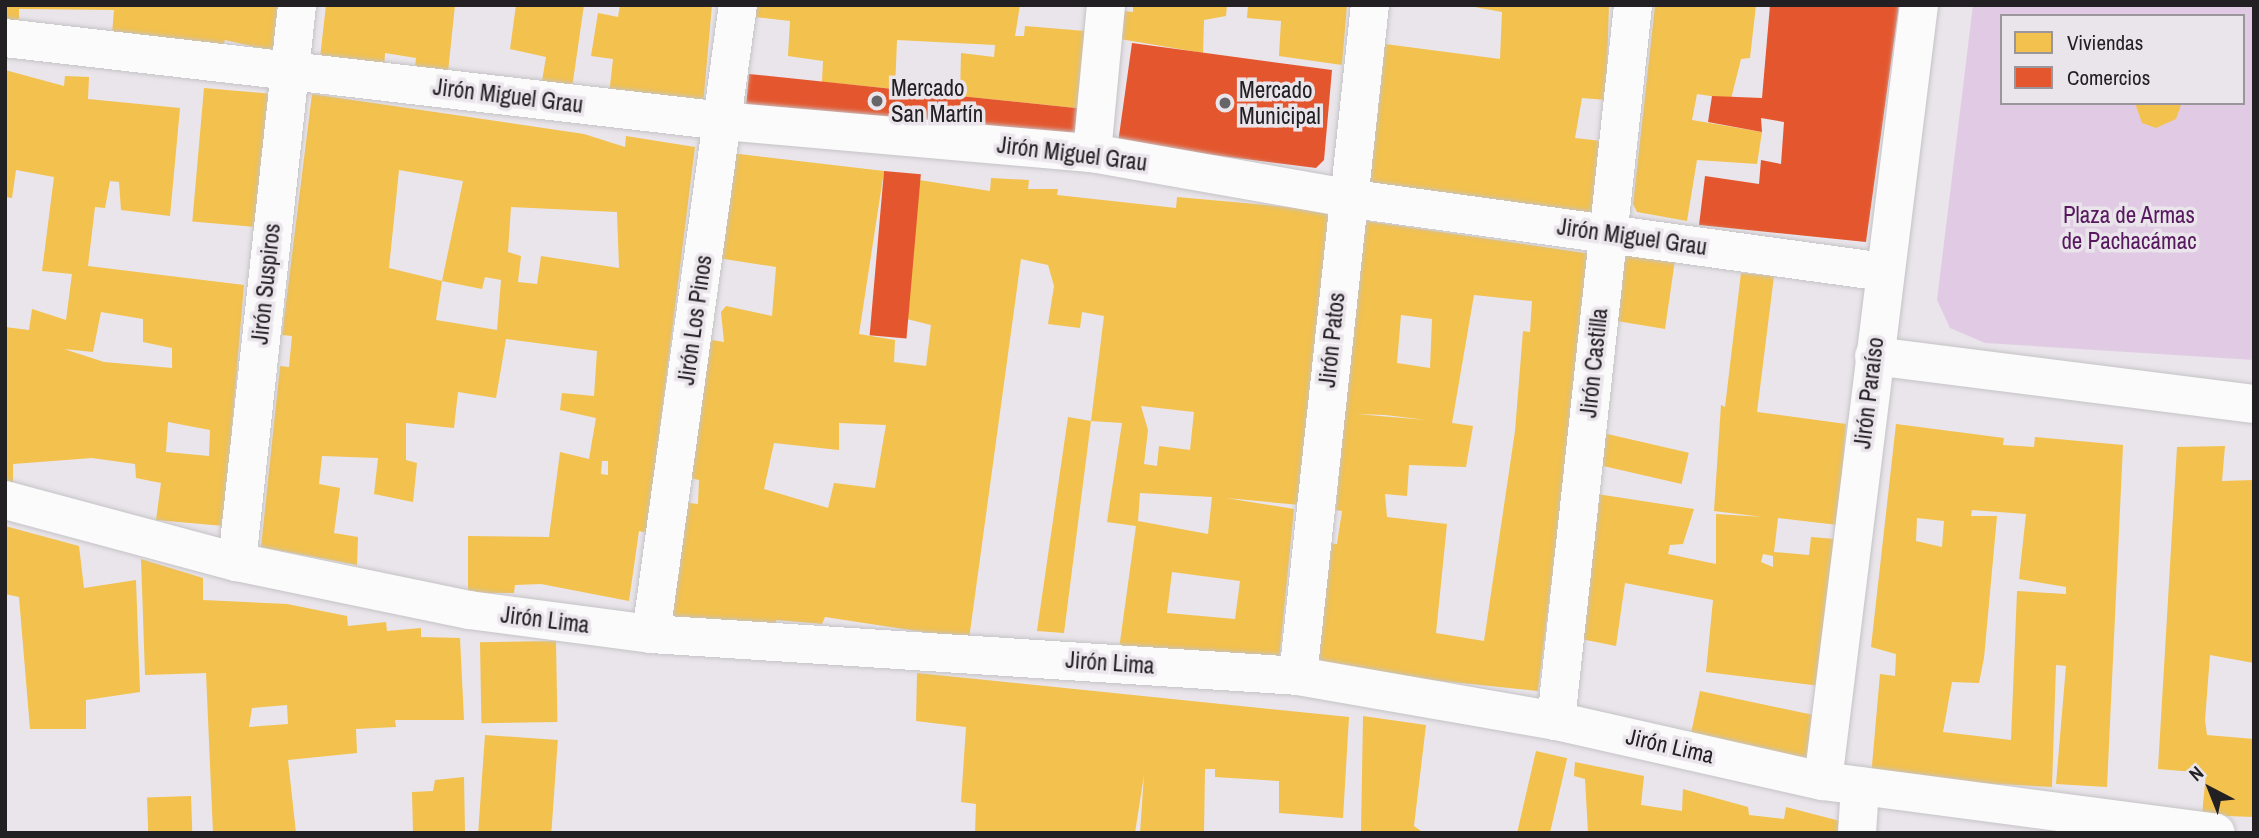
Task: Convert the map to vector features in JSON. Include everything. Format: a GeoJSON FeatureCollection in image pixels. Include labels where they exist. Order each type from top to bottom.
{"type":"FeatureCollection","features":[{"type":"Feature","properties":{"kind":"street","name":"Jirón Suspiros"},"geometry":{"type":"LineString","coordinates":[[237,562],[297,5]]}},
{"type":"Feature","properties":{"kind":"street","name":"Jirón Los Pinos"},"geometry":{"type":"LineString","coordinates":[[651,634],[738,5]]}},
{"type":"Feature","properties":{"kind":"street"},"geometry":{"type":"LineString","coordinates":[[1092,153],[1106,5]]}},
{"type":"Feature","properties":{"kind":"street","name":"Jirón Patos"},"geometry":{"type":"LineString","coordinates":[[1298,676],[1346,198],[1370,5]]}},
{"type":"Feature","properties":{"kind":"street","name":"Jirón Castilla"},"geometry":{"type":"LineString","coordinates":[[1556,721],[1633,5]]}},
{"type":"Feature","properties":{"kind":"street","name":"Jirón Paraíso"},"geometry":{"type":"LineString","coordinates":[[1857,833],[1842,783],[1874,356],[1919,5]]}},
{"type":"Feature","properties":{"kind":"street","name":"Jirón Miguel Grau"},"geometry":{"type":"LineString","coordinates":[[5,38],[723,121],[1092,153],[1346,198],[1884,272]]}},
{"type":"Feature","properties":{"kind":"street"},"geometry":{"type":"LineString","coordinates":[[1874,356],[2254,404]]}},
{"type":"Feature","properties":{"kind":"street","name":"Jirón Lima"},"geometry":{"type":"LineString","coordinates":[[5,500],[237,562],[469,610],[651,634],[1298,676],[1556,721],[2033,823],[2216,833]]}},
{"type":"Feature","properties":{"kind":"green space","name":"Plaza de Armas de Pachacámac"},"geometry":{"type":"Polygon","coordinates":[[[1973,5],[2254,5],[2254,360],[1985,343],[1950,328],[1937,300],[1973,5]]]}},
{"type":"Feature","properties":{"kind":"building: Viviendas"},"geometry":{"type":"Polygon","coordinates":[[[5,5],[283,5],[276,52],[225,40],[223,46],[112,34],[114,10],[19,9],[19,27],[5,26],[5,5]]]}},
{"type":"Feature","properties":{"kind":"building: Viviendas"},"geometry":{"type":"Polygon","coordinates":[[[326,5],[455,5],[448,72],[415,68],[416,58],[385,53],[384,69],[320,58],[326,5]]]}},
{"type":"Feature","properties":{"kind":"building: Viviendas"},"geometry":{"type":"Polygon","coordinates":[[[516,5],[584,5],[571,95],[541,87],[546,57],[510,49],[516,5]]]}},
{"type":"Feature","properties":{"kind":"building: Viviendas"},"geometry":{"type":"Polygon","coordinates":[[[620,5],[712,5],[703,106],[609,95],[613,59],[591,56],[598,13],[618,17],[620,5]]]}},
{"type":"Feature","properties":{"kind":"building: Viviendas"},"geometry":{"type":"Polygon","coordinates":[[[757,5],[1020,5],[1015,36],[1024,36],[1025,26],[1085,31],[1085,109],[960,96],[961,53],[994,57],[995,45],[897,40],[895,89],[822,82],[823,61],[788,56],[790,21],[755,17],[757,5]]]}},
{"type":"Feature","properties":{"kind":"building: Viviendas"},"geometry":{"type":"Polygon","coordinates":[[[1133,5],[1227,5],[1226,16],[1204,20],[1203,53],[1120,39],[1123,11],[1133,12],[1133,5]]]}},
{"type":"Feature","properties":{"kind":"building: Viviendas"},"geometry":{"type":"Polygon","coordinates":[[[1248,5],[1347,5],[1342,65],[1279,56],[1281,21],[1247,18],[1248,5]]]}},
{"type":"Feature","properties":{"kind":"building: Viviendas"},"geometry":{"type":"Polygon","coordinates":[[[1464,5],[1609,5],[1606,100],[1582,98],[1575,138],[1601,141],[1600,217],[1369,189],[1385,44],[1500,59],[1502,12],[1464,5]]]}},
{"type":"Feature","properties":{"kind":"building: Viviendas"},"geometry":{"type":"Polygon","coordinates":[[[1655,5],[1756,5],[1750,58],[1741,59],[1731,99],[1697,94],[1692,120],[1762,132],[1757,164],[1697,160],[1687,221],[1637,212],[1633,204],[1655,5]]]}},
{"type":"Feature","properties":{"kind":"building: Viviendas"},"geometry":{"type":"Polygon","coordinates":[[[5,70],[64,86],[65,76],[89,77],[88,99],[180,108],[170,216],[121,210],[119,182],[110,181],[105,208],[95,207],[88,266],[244,285],[224,526],[156,520],[161,483],[136,478],[135,464],[92,458],[13,464],[13,486],[5,485],[5,327],[29,330],[32,309],[66,320],[72,274],[42,271],[54,177],[16,170],[12,198],[5,197],[5,70]],[[101,312],[93,352],[64,349],[104,362],[172,368],[172,348],[143,342],[143,319],[101,312]],[[168,422],[166,452],[209,456],[210,430],[168,422]]]}},
{"type":"Feature","properties":{"kind":"building: Viviendas"},"geometry":{"type":"Polygon","coordinates":[[[204,88],[273,94],[261,228],[192,221],[204,88]]]}},
{"type":"Feature","properties":{"kind":"building: Viviendas"},"geometry":{"type":"Polygon","coordinates":[[[312,94],[584,134],[625,147],[626,136],[695,147],[647,533],[639,531],[629,601],[541,584],[515,585],[514,593],[468,593],[468,536],[549,537],[560,452],[589,459],[596,418],[560,410],[562,393],[594,396],[597,351],[506,339],[496,398],[458,392],[454,428],[406,423],[406,460],[417,463],[413,502],[374,494],[378,458],[322,456],[319,484],[340,488],[334,533],[358,537],[357,565],[261,547],[280,366],[289,367],[292,336],[282,335],[312,94]],[[399,170],[389,268],[442,281],[463,181],[399,170]],[[511,207],[508,252],[521,256],[518,282],[537,284],[541,256],[619,268],[617,212],[511,207]],[[485,277],[482,289],[442,281],[436,320],[497,330],[501,280],[485,277]],[[602,461],[601,474],[608,475],[608,461],[602,461]]]}},
{"type":"Feature","properties":{"kind":"building: Viviendas"},"geometry":{"type":"Polygon","coordinates":[[[2136,105],[2181,105],[2176,119],[2156,128],[2142,123],[2136,105]]]}},
{"type":"Feature","properties":{"kind":"building: Viviendas"},"geometry":{"type":"Polygon","coordinates":[[[731,153],[884,171],[859,334],[895,340],[894,362],[926,366],[931,325],[899,317],[919,180],[990,191],[991,178],[1029,180],[1028,189],[1058,189],[1057,195],[1176,208],[1177,197],[1332,211],[1300,505],[1226,498],[1294,509],[1279,662],[1119,649],[1136,526],[1107,522],[1122,423],[1091,421],[1104,316],[1082,312],[1080,328],[1048,324],[1054,286],[1048,265],[1021,259],[969,639],[825,617],[822,624],[776,620],[776,625],[667,618],[681,502],[698,504],[699,480],[685,477],[706,339],[724,342],[721,312],[726,306],[772,316],[776,267],[718,258],[731,153]],[[1141,406],[1148,430],[1144,464],[1157,466],[1159,446],[1190,450],[1194,412],[1141,406]],[[839,423],[839,450],[774,443],[764,489],[828,508],[834,483],[875,488],[886,425],[839,423]],[[1140,493],[1138,521],[1208,534],[1212,497],[1140,493]],[[1172,572],[1167,613],[1235,619],[1240,581],[1172,572]]]}},
{"type":"Feature","properties":{"kind":"building: Viviendas"},"geometry":{"type":"Polygon","coordinates":[[[1359,220],[1592,254],[1538,691],[1317,668],[1327,543],[1337,544],[1342,511],[1336,510],[1359,220]],[[1474,295],[1452,423],[1473,426],[1466,467],[1409,465],[1407,496],[1385,494],[1387,517],[1447,524],[1436,633],[1484,641],[1515,431],[1523,331],[1530,332],[1532,301],[1474,295]],[[1401,315],[1397,363],[1430,368],[1432,319],[1401,315]],[[1356,414],[1427,420],[1385,415],[1356,414]]]}},
{"type":"Feature","properties":{"kind":"building: Viviendas"},"geometry":{"type":"Polygon","coordinates":[[[1637,251],[1675,260],[1665,329],[1611,320],[1621,258],[1637,251]]]}},
{"type":"Feature","properties":{"kind":"building: Viviendas"},"geometry":{"type":"Polygon","coordinates":[[[1741,273],[1774,276],[1757,412],[1846,424],[1838,525],[1778,518],[1774,552],[1809,555],[1811,537],[1835,539],[1820,686],[1706,672],[1713,600],[1625,583],[1616,646],[1581,639],[1597,494],[1694,509],[1683,544],[1670,545],[1668,554],[1716,564],[1716,514],[1763,517],[1714,511],[1721,405],[1725,407],[1741,273]],[[1763,554],[1761,562],[1773,567],[1773,556],[1763,554]]]}},
{"type":"Feature","properties":{"kind":"building: Viviendas"},"geometry":{"type":"Polygon","coordinates":[[[1068,417],[1091,421],[1064,633],[1037,631],[1068,417]]]}},
{"type":"Feature","properties":{"kind":"building: Viviendas"},"geometry":{"type":"Polygon","coordinates":[[[1896,424],[2004,438],[2003,445],[2034,447],[2035,437],[2123,445],[2107,787],[2056,784],[2066,666],[2056,665],[2052,787],[1871,777],[1880,674],[1895,676],[1896,654],[1871,647],[1896,424]],[[1972,510],[1971,516],[1997,516],[1984,658],[1979,683],[1952,682],[1943,732],[2011,740],[2017,591],[2066,594],[2066,587],[2019,579],[2026,514],[1972,510]],[[1917,518],[1916,541],[1942,547],[1944,521],[1917,518]]]}},
{"type":"Feature","properties":{"kind":"building: Viviendas"},"geometry":{"type":"Polygon","coordinates":[[[1603,433],[1689,453],[1682,484],[1596,464],[1603,433]]]}},
{"type":"Feature","properties":{"kind":"building: Viviendas"},"geometry":{"type":"Polygon","coordinates":[[[2225,446],[2222,481],[2254,480],[2254,663],[2210,655],[2205,720],[2207,735],[2254,739],[2254,817],[2202,815],[2206,773],[2158,769],[2177,447],[2225,446]]]}},
{"type":"Feature","properties":{"kind":"building: Viviendas"},"geometry":{"type":"Polygon","coordinates":[[[5,526],[79,546],[84,588],[136,580],[140,692],[86,700],[86,729],[30,729],[19,597],[5,594],[5,526]]]}},
{"type":"Feature","properties":{"kind":"building: Viviendas"},"geometry":{"type":"Polygon","coordinates":[[[141,559],[203,578],[203,600],[287,604],[347,616],[348,626],[386,622],[387,631],[421,628],[421,637],[460,638],[464,720],[395,720],[396,727],[356,729],[357,753],[288,760],[296,833],[213,833],[206,673],[145,675],[141,559]],[[287,705],[252,708],[249,727],[288,724],[287,705]]]}},
{"type":"Feature","properties":{"kind":"building: Viviendas"},"geometry":{"type":"Polygon","coordinates":[[[556,641],[557,722],[481,723],[480,642],[556,641]]]}},
{"type":"Feature","properties":{"kind":"building: Viviendas"},"geometry":{"type":"Polygon","coordinates":[[[917,673],[1349,717],[1343,818],[1279,813],[1279,781],[1215,777],[1215,769],[1205,769],[1204,833],[1140,833],[1144,775],[1135,833],[975,833],[976,804],[961,802],[966,727],[916,721],[917,673]]]}},
{"type":"Feature","properties":{"kind":"building: Viviendas"},"geometry":{"type":"Polygon","coordinates":[[[1700,691],[1819,716],[1809,765],[1690,740],[1700,691]]]}},
{"type":"Feature","properties":{"kind":"building: Viviendas"},"geometry":{"type":"Polygon","coordinates":[[[1363,716],[1426,725],[1414,826],[1424,833],[1361,833],[1363,716]]]}},
{"type":"Feature","properties":{"kind":"building: Viviendas"},"geometry":{"type":"Polygon","coordinates":[[[485,735],[558,740],[551,833],[478,833],[485,735]]]}},
{"type":"Feature","properties":{"kind":"building: Viviendas"},"geometry":{"type":"Polygon","coordinates":[[[1536,751],[1567,758],[1550,833],[1518,831],[1536,751]]]}},
{"type":"Feature","properties":{"kind":"building: Viviendas"},"geometry":{"type":"Polygon","coordinates":[[[1575,762],[1644,776],[1641,805],[1682,811],[1683,789],[1748,807],[1749,815],[1784,819],[1786,807],[1840,821],[1840,833],[1588,833],[1585,779],[1574,776],[1575,762]]]}},
{"type":"Feature","properties":{"kind":"building: Viviendas"},"geometry":{"type":"Polygon","coordinates":[[[464,777],[465,833],[413,833],[412,792],[433,791],[435,780],[464,777]]]}},
{"type":"Feature","properties":{"kind":"building: Viviendas"},"geometry":{"type":"Polygon","coordinates":[[[191,796],[192,833],[148,833],[147,798],[191,796]]]}},
{"type":"Feature","properties":{"kind":"building: Comercios"},"geometry":{"type":"Polygon","coordinates":[[[1770,5],[1899,5],[1866,242],[1699,225],[1705,176],[1759,184],[1761,160],[1781,164],[1784,122],[1761,118],[1762,132],[1708,122],[1712,96],[1762,98],[1770,5]]]}},
{"type":"Feature","properties":{"kind":"building: Comercios","name":"Mercado Municipal"},"geometry":{"type":"Polygon","coordinates":[[[1132,43],[1332,70],[1324,160],[1316,168],[1118,143],[1132,43]]]}},
{"type":"Feature","properties":{"kind":"building: Comercios","name":"Mercado San Martín"},"geometry":{"type":"Polygon","coordinates":[[[749,74],[1085,109],[1076,133],[746,106],[749,74]]]}},
{"type":"Feature","properties":{"kind":"building: Comercios"},"geometry":{"type":"Polygon","coordinates":[[[884,171],[921,174],[906,339],[870,335],[884,171]]]}},
{"type":"Feature","properties":{"kind":"place","name":"Mercado San Martín"},"geometry":{"type":"Point","coordinates":[877,101]}},
{"type":"Feature","properties":{"kind":"place","name":"Mercado Municipal"},"geometry":{"type":"Point","coordinates":[1225,103]}}]}
